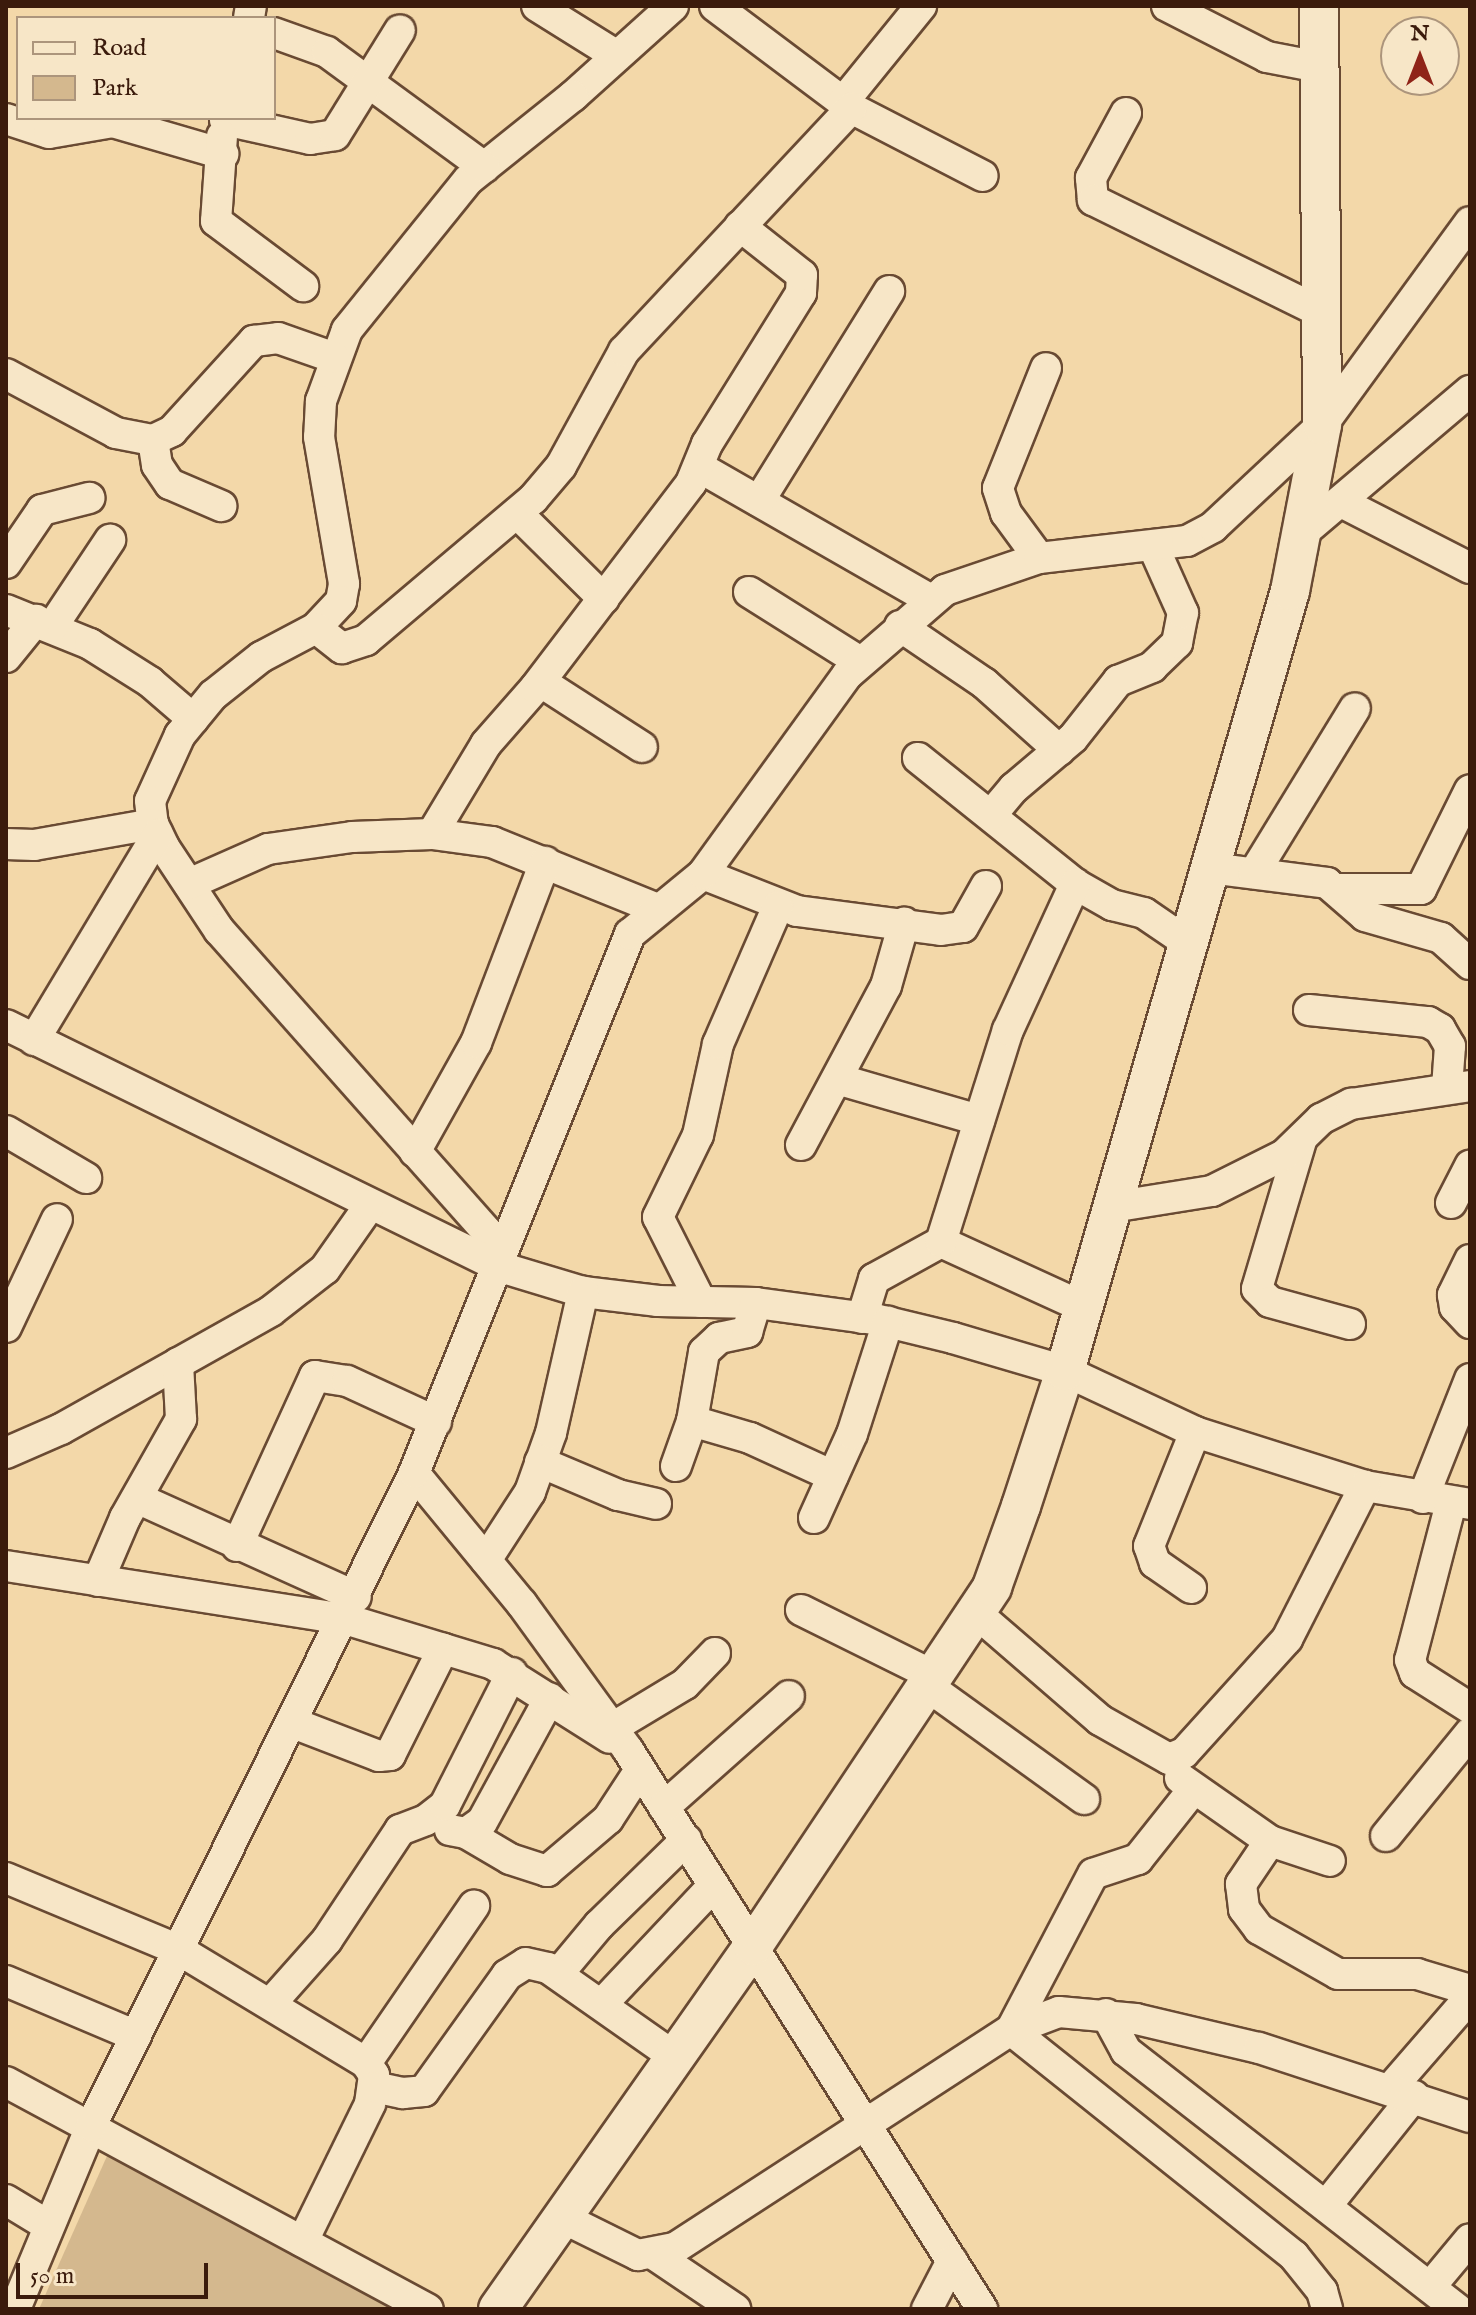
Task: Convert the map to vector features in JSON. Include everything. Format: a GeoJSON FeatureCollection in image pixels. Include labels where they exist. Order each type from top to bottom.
{"type":"FeatureCollection","features":[{"type":"Feature","properties":{"kind":"street"},"geometry":{"type":"LineString","coordinates":[[537,6],[617,56]]}},
{"type":"Feature","properties":{"kind":"street"},"geometry":{"type":"LineString","coordinates":[[500,1267],[486,1231],[219,930],[155,829],[150,801],[158,775],[193,719],[213,695],[261,657],[332,616],[344,584],[319,437],[321,401],[347,330],[468,180],[673,6]]}},
{"type":"Feature","properties":{"kind":"street"},"geometry":{"type":"LineString","coordinates":[[715,6],[847,105],[983,176]]}},
{"type":"Feature","properties":{"kind":"street"},"geometry":{"type":"LineString","coordinates":[[316,628],[342,648],[366,640],[517,513],[561,466],[624,351],[847,105],[921,6]]}},
{"type":"Feature","properties":{"kind":"street"},"geometry":{"type":"LineString","coordinates":[[1167,6],[1267,57],[1319,67]]}},
{"type":"Feature","properties":{"kind":"street"},"geometry":{"type":"LineString","coordinates":[[498,2309],[672,2055],[753,1946],[992,1587],[1065,1371],[1290,591],[1322,425],[1319,6]]}},
{"type":"Feature","properties":{"kind":"street"},"geometry":{"type":"LineString","coordinates":[[230,120],[326,139],[342,127],[400,30]]}},
{"type":"Feature","properties":{"kind":"street"},"geometry":{"type":"LineString","coordinates":[[276,34],[327,52],[370,80],[484,167]]}},
{"type":"Feature","properties":{"kind":"street"},"geometry":{"type":"LineString","coordinates":[[1126,113],[1091,178],[1093,200],[1321,312]]}},
{"type":"Feature","properties":{"kind":"street"},"geometry":{"type":"LineString","coordinates":[[6,119],[49,133],[113,122],[223,154]]}},
{"type":"Feature","properties":{"kind":"street"},"geometry":{"type":"LineString","coordinates":[[225,120],[216,221],[303,286]]}},
{"type":"Feature","properties":{"kind":"street"},"geometry":{"type":"LineString","coordinates":[[15,2309],[91,2126],[351,1608],[414,1473],[500,1267],[630,934],[703,874],[860,662],[931,600],[989,572],[1039,558],[1187,541],[1213,527],[1322,425],[1470,222]]}},
{"type":"Feature","properties":{"kind":"street"},"geometry":{"type":"LineString","coordinates":[[432,834],[486,744],[541,682],[699,467],[707,444],[805,283],[789,262],[740,226]]}},
{"type":"Feature","properties":{"kind":"street"},"geometry":{"type":"LineString","coordinates":[[759,501],[889,291]]}},
{"type":"Feature","properties":{"kind":"street"},"geometry":{"type":"LineString","coordinates":[[6,374],[116,433],[153,440],[172,431],[254,341],[278,338],[335,358]]}},
{"type":"Feature","properties":{"kind":"street"},"geometry":{"type":"LineString","coordinates":[[1039,558],[1006,513],[998,488],[1046,368]]}},
{"type":"Feature","properties":{"kind":"street"},"geometry":{"type":"LineString","coordinates":[[1300,535],[1470,391]]}},
{"type":"Feature","properties":{"kind":"street"},"geometry":{"type":"LineString","coordinates":[[153,440],[157,465],[170,484],[221,506]]}},
{"type":"Feature","properties":{"kind":"street"},"geometry":{"type":"LineString","coordinates":[[699,467],[931,600]]}},
{"type":"Feature","properties":{"kind":"street"},"geometry":{"type":"LineString","coordinates":[[6,563],[42,510],[89,498]]}},
{"type":"Feature","properties":{"kind":"street"},"geometry":{"type":"LineString","coordinates":[[1341,502],[1470,568]]}},
{"type":"Feature","properties":{"kind":"street"},"geometry":{"type":"LineString","coordinates":[[517,513],[604,599]]}},
{"type":"Feature","properties":{"kind":"street"},"geometry":{"type":"LineString","coordinates":[[6,657],[44,623],[110,540]]}},
{"type":"Feature","properties":{"kind":"street"},"geometry":{"type":"LineString","coordinates":[[992,814],[1059,750],[1118,681],[1152,667],[1177,643],[1183,613],[1153,546]]}},
{"type":"Feature","properties":{"kind":"street"},"geometry":{"type":"LineString","coordinates":[[749,592],[860,662]]}},
{"type":"Feature","properties":{"kind":"street"},"geometry":{"type":"LineString","coordinates":[[6,610],[44,623],[124,665],[193,719]]}},
{"type":"Feature","properties":{"kind":"street"},"geometry":{"type":"LineString","coordinates":[[900,626],[984,683],[1059,750]]}},
{"type":"Feature","properties":{"kind":"street"},"geometry":{"type":"LineString","coordinates":[[541,682],[642,747]]}},
{"type":"Feature","properties":{"kind":"street"},"geometry":{"type":"LineString","coordinates":[[1254,873],[1355,708]]}},
{"type":"Feature","properties":{"kind":"street"},"geometry":{"type":"LineString","coordinates":[[918,758],[992,814],[1075,884],[1105,902],[1144,913],[1188,943]]}},
{"type":"Feature","properties":{"kind":"street"},"geometry":{"type":"LineString","coordinates":[[1337,889],[1421,889],[1470,790]]}},
{"type":"Feature","properties":{"kind":"street"},"geometry":{"type":"LineString","coordinates":[[6,844],[34,845],[155,829]]}},
{"type":"Feature","properties":{"kind":"street"},"geometry":{"type":"LineString","coordinates":[[34,1040],[155,829]]}},
{"type":"Feature","properties":{"kind":"street"},"geometry":{"type":"LineString","coordinates":[[189,884],[268,849],[352,837],[470,836],[545,862],[658,909]]}},
{"type":"Feature","properties":{"kind":"street"},"geometry":{"type":"LineString","coordinates":[[415,1152],[476,1043],[545,862]]}},
{"type":"Feature","properties":{"kind":"street"},"geometry":{"type":"LineString","coordinates":[[1210,868],[1315,879],[1337,889],[1365,916],[1428,932],[1470,964]]}},
{"type":"Feature","properties":{"kind":"street"},"geometry":{"type":"LineString","coordinates":[[703,874],[778,906],[941,930],[963,927],[986,886]]}},
{"type":"Feature","properties":{"kind":"street"},"geometry":{"type":"LineString","coordinates":[[814,1518],[833,1476],[875,1320],[874,1279],[941,1242],[1025,986],[1075,884]]}},
{"type":"Feature","properties":{"kind":"street"},"geometry":{"type":"LineString","coordinates":[[701,1302],[658,1217],[698,1135],[718,1044],[778,906]]}},
{"type":"Feature","properties":{"kind":"street"},"geometry":{"type":"LineString","coordinates":[[801,1145],[886,986],[904,923]]}},
{"type":"Feature","properties":{"kind":"street"},"geometry":{"type":"LineString","coordinates":[[1112,1207],[1212,1191],[1301,1141],[1321,1119],[1351,1104],[1458,1087],[1450,1046],[1440,1029],[1428,1022],[1309,1010]]}},
{"type":"Feature","properties":{"kind":"street"},"geometry":{"type":"LineString","coordinates":[[6,1025],[500,1267],[583,1292],[701,1302],[756,1303],[875,1320],[1065,1371],[1195,1432],[1365,1486],[1448,1502]]}},
{"type":"Feature","properties":{"kind":"street"},"geometry":{"type":"LineString","coordinates":[[837,1079],[979,1120]]}},
{"type":"Feature","properties":{"kind":"street"},"geometry":{"type":"LineString","coordinates":[[6,1131],[86,1178]]}},
{"type":"Feature","properties":{"kind":"street"},"geometry":{"type":"LineString","coordinates":[[1301,1141],[1257,1289],[1270,1302],[1350,1324]]}},
{"type":"Feature","properties":{"kind":"street"},"geometry":{"type":"LineString","coordinates":[[1451,1203],[1470,1166]]}},
{"type":"Feature","properties":{"kind":"street"},"geometry":{"type":"LineString","coordinates":[[6,1453],[61,1429],[271,1311],[325,1269],[370,1205]]}},
{"type":"Feature","properties":{"kind":"street"},"geometry":{"type":"LineString","coordinates":[[6,1327],[57,1219]]}},
{"type":"Feature","properties":{"kind":"street"},"geometry":{"type":"LineString","coordinates":[[941,1242],[1083,1307]]}},
{"type":"Feature","properties":{"kind":"street"},"geometry":{"type":"LineString","coordinates":[[1470,1260],[1453,1295],[1455,1307],[1470,1323]]}},
{"type":"Feature","properties":{"kind":"street"},"geometry":{"type":"LineString","coordinates":[[486,1560],[520,1509],[540,1462],[583,1292]]}},
{"type":"Feature","properties":{"kind":"street"},"geometry":{"type":"LineString","coordinates":[[676,1466],[692,1421],[704,1352],[719,1338],[747,1332],[756,1303]]}},
{"type":"Feature","properties":{"kind":"street"},"geometry":{"type":"LineString","coordinates":[[98,1581],[137,1498],[181,1419],[178,1363]]}},
{"type":"Feature","properties":{"kind":"street"},"geometry":{"type":"LineString","coordinates":[[237,1546],[315,1376],[347,1381],[436,1422]]}},
{"type":"Feature","properties":{"kind":"street"},"geometry":{"type":"LineString","coordinates":[[1470,1379],[1448,1502],[1410,1660],[1415,1673],[1470,1708]]}},
{"type":"Feature","properties":{"kind":"street"},"geometry":{"type":"LineString","coordinates":[[692,1421],[750,1438],[833,1476]]}},
{"type":"Feature","properties":{"kind":"street"},"geometry":{"type":"LineString","coordinates":[[1191,1588],[1155,1563],[1149,1546],[1195,1432]]}},
{"type":"Feature","properties":{"kind":"street"},"geometry":{"type":"LineString","coordinates":[[540,1462],[618,1495],[656,1504]]}},
{"type":"Feature","properties":{"kind":"street"},"geometry":{"type":"LineString","coordinates":[[414,1473],[486,1560],[627,1749],[982,2309]]}},
{"type":"Feature","properties":{"kind":"street"},"geometry":{"type":"LineString","coordinates":[[1169,1759],[1184,1753],[1287,1639],[1365,1486]]}},
{"type":"Feature","properties":{"kind":"street"},"geometry":{"type":"LineString","coordinates":[[137,1498],[237,1546],[351,1608],[443,1649],[512,1673],[627,1749]]}},
{"type":"Feature","properties":{"kind":"street"},"geometry":{"type":"LineString","coordinates":[[6,1566],[98,1581],[351,1608]]}},
{"type":"Feature","properties":{"kind":"street"},"geometry":{"type":"LineString","coordinates":[[801,1610],[929,1680],[1084,1799]]}},
{"type":"Feature","properties":{"kind":"street"},"geometry":{"type":"LineString","coordinates":[[975,1612],[1100,1720],[1169,1759],[1192,1791],[1270,1841],[1330,1861]]}},
{"type":"Feature","properties":{"kind":"street"},"geometry":{"type":"LineString","coordinates":[[293,1723],[379,1756],[390,1755],[443,1649]]}},
{"type":"Feature","properties":{"kind":"street"},"geometry":{"type":"LineString","coordinates":[[426,1820],[466,1833],[510,1859],[547,1871],[608,1819],[627,1749],[715,1653]]}},
{"type":"Feature","properties":{"kind":"street"},"geometry":{"type":"LineString","coordinates":[[272,2002],[327,1940],[400,1830],[426,1820],[445,1805],[512,1673]]}},
{"type":"Feature","properties":{"kind":"street"},"geometry":{"type":"LineString","coordinates":[[664,1807],[789,1696]]}},
{"type":"Feature","properties":{"kind":"street"},"geometry":{"type":"LineString","coordinates":[[466,1833],[488,1814],[550,1698]]}},
{"type":"Feature","properties":{"kind":"street"},"geometry":{"type":"LineString","coordinates":[[1386,1836],[1470,1733]]}},
{"type":"Feature","properties":{"kind":"street"},"geometry":{"type":"LineString","coordinates":[[1011,2030],[1093,1874],[1138,1859],[1192,1791]]}},
{"type":"Feature","properties":{"kind":"street"},"geometry":{"type":"LineString","coordinates":[[558,1974],[686,1840]]}},
{"type":"Feature","properties":{"kind":"street"},"geometry":{"type":"LineString","coordinates":[[1270,1841],[1241,1884],[1244,1909],[1259,1929],[1338,1974],[1417,1974],[1470,1990]]}},
{"type":"Feature","properties":{"kind":"street"},"geometry":{"type":"LineString","coordinates":[[6,1878],[179,1950],[272,2002],[370,2075],[424,2091],[515,1966],[535,1963],[558,1974],[672,2055]]}},
{"type":"Feature","properties":{"kind":"street"},"geometry":{"type":"LineString","coordinates":[[602,2004],[714,1885]]}},
{"type":"Feature","properties":{"kind":"street"},"geometry":{"type":"LineString","coordinates":[[303,2241],[370,2075],[474,1906]]}},
{"type":"Feature","properties":{"kind":"street"},"geometry":{"type":"LineString","coordinates":[[6,1981],[136,2036]]}},
{"type":"Feature","properties":{"kind":"street"},"geometry":{"type":"LineString","coordinates":[[1326,2206],[1470,1997]]}},
{"type":"Feature","properties":{"kind":"street"},"geometry":{"type":"LineString","coordinates":[[655,2255],[675,2248],[1011,2030],[1059,2012],[1106,2014],[1259,2048],[1403,2092],[1470,2117]]}},
{"type":"Feature","properties":{"kind":"street"},"geometry":{"type":"LineString","coordinates":[[1106,2014],[1126,2051],[1457,2309]]}},
{"type":"Feature","properties":{"kind":"street"},"geometry":{"type":"LineString","coordinates":[[1011,2030],[1294,2256],[1322,2291],[1327,2309]]}},
{"type":"Feature","properties":{"kind":"street"},"geometry":{"type":"LineString","coordinates":[[6,2082],[428,2309]]}},
{"type":"Feature","properties":{"kind":"street"},"geometry":{"type":"LineString","coordinates":[[6,2200],[49,2226]]}},
{"type":"Feature","properties":{"kind":"street"},"geometry":{"type":"LineString","coordinates":[[561,2217],[616,2247],[655,2255],[735,2309]]}},
{"type":"Feature","properties":{"kind":"street"},"geometry":{"type":"LineString","coordinates":[[1430,2287],[1470,2239]]}},
{"type":"Feature","properties":{"kind":"street"},"geometry":{"type":"LineString","coordinates":[[927,2309],[952,2261]]}},
{"type":"Feature","properties":{"kind":"green space"},"geometry":{"type":"Polygon","coordinates":[[[107,2156],[397,2309],[39,2309],[107,2156]]]}}]}
